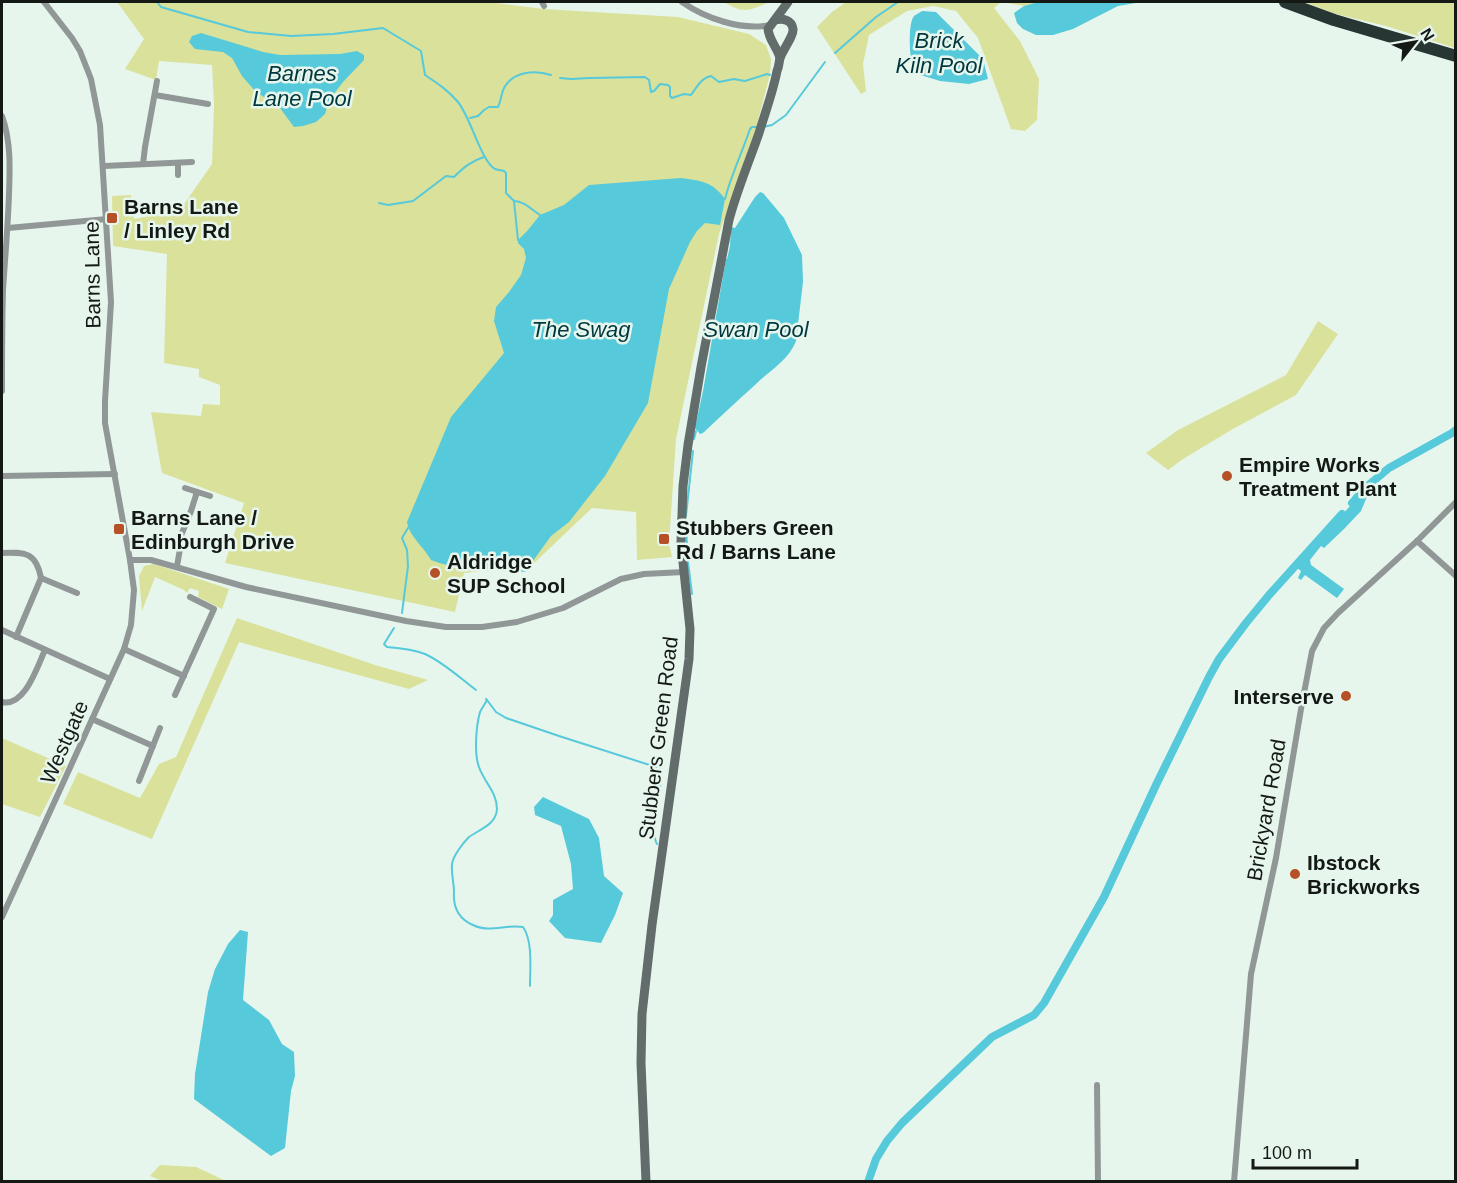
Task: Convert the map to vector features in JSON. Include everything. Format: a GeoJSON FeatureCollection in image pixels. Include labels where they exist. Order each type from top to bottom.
{"type":"FeatureCollection","features":[{"type":"Feature","properties":{"kind":"highway"},"geometry":{"type":"LineString","coordinates":[[1285,2],[1334,20],[1455,56]]}},
{"type":"Feature","properties":{"kind":"street","name":"Barns Lane"},"geometry":{"type":"LineString","coordinates":[[44,2],[80,51],[91,79],[100,125],[111,302],[105,413],[133,574]]}},
{"type":"Feature","properties":{"kind":"street"},"geometry":{"type":"LineString","coordinates":[[682,2],[704,15],[757,28],[771,39],[782,44],[787,42],[794,31],[790,22],[788,2],[772,22],[768,33],[771,39],[778,50],[780,59]]}},
{"type":"Feature","properties":{"kind":"street"},"geometry":{"type":"LineString","coordinates":[[757,28],[782,19],[790,22]]}},
{"type":"Feature","properties":{"kind":"street","name":"Stubbers Green Road"},"geometry":{"type":"LineString","coordinates":[[646,1182],[641,1063],[642,1014],[655,902],[689,659],[690,629],[681,543],[683,486],[688,445],[729,220],[759,134],[787,42]]}},
{"type":"Feature","properties":{"kind":"street"},"geometry":{"type":"LineString","coordinates":[[144,164],[145,147],[158,81]]}},
{"type":"Feature","properties":{"kind":"street"},"geometry":{"type":"LineString","coordinates":[[193,93],[193,102]]}},
{"type":"Feature","properties":{"kind":"street"},"geometry":{"type":"LineString","coordinates":[[155,95],[208,104]]}},
{"type":"Feature","properties":{"kind":"street"},"geometry":{"type":"LineString","coordinates":[[2,116],[9,148],[8,228],[2,292],[2,391]]}},
{"type":"Feature","properties":{"kind":"street"},"geometry":{"type":"LineString","coordinates":[[104,166],[192,162]]}},
{"type":"Feature","properties":{"kind":"street"},"geometry":{"type":"LineString","coordinates":[[178,163],[178,175]]}},
{"type":"Feature","properties":{"kind":"street"},"geometry":{"type":"LineString","coordinates":[[8,228],[107,219]]}},
{"type":"Feature","properties":{"kind":"street"},"geometry":{"type":"LineString","coordinates":[[2,476],[115,474]]}},
{"type":"Feature","properties":{"kind":"street"},"geometry":{"type":"LineString","coordinates":[[185,488],[210,496]]}},
{"type":"Feature","properties":{"kind":"street"},"geometry":{"type":"LineString","coordinates":[[177,566],[180,538],[197,492]]}},
{"type":"Feature","properties":{"kind":"street","name":"Brickyard Road"},"geometry":{"type":"LineString","coordinates":[[1234,1182],[1251,974],[1276,858],[1312,651],[1324,628],[1338,613],[1417,541],[1455,502]]}},
{"type":"Feature","properties":{"kind":"street"},"geometry":{"type":"LineString","coordinates":[[1417,541],[1455,576]]}},
{"type":"Feature","properties":{"kind":"street"},"geometry":{"type":"LineString","coordinates":[[2,552],[27,554],[39,568],[40,578],[16,637]]}},
{"type":"Feature","properties":{"kind":"street"},"geometry":{"type":"LineString","coordinates":[[130,560],[151,560],[177,566],[230,584],[406,621],[446,627],[499,625],[548,613],[633,575],[684,572]]}},
{"type":"Feature","properties":{"kind":"street","name":"Westgate"},"geometry":{"type":"LineString","coordinates":[[2,917],[123,649],[133,612],[133,574]]}},
{"type":"Feature","properties":{"kind":"street"},"geometry":{"type":"LineString","coordinates":[[40,578],[77,592]]}},
{"type":"Feature","properties":{"kind":"street"},"geometry":{"type":"LineString","coordinates":[[175,695],[214,609],[190,597]]}},
{"type":"Feature","properties":{"kind":"street"},"geometry":{"type":"LineString","coordinates":[[2,630],[110,679]]}},
{"type":"Feature","properties":{"kind":"street"},"geometry":{"type":"LineString","coordinates":[[123,649],[184,676]]}},
{"type":"Feature","properties":{"kind":"street"},"geometry":{"type":"LineString","coordinates":[[2,702],[12,702],[23,694],[45,650]]}},
{"type":"Feature","properties":{"kind":"street"},"geometry":{"type":"LineString","coordinates":[[92,719],[153,746]]}},
{"type":"Feature","properties":{"kind":"street"},"geometry":{"type":"LineString","coordinates":[[139,781],[160,728]]}},
{"type":"Feature","properties":{"kind":"street"},"geometry":{"type":"LineString","coordinates":[[1097,1085],[1098,1182]]}},
{"type":"Feature","properties":{"kind":"green space"},"geometry":{"type":"Polygon","coordinates":[[[117,2],[488,2],[544,9],[678,17],[749,34],[766,45],[771,59],[770,75],[755,131],[719,234],[676,439],[669,543],[672,557],[637,560],[636,512],[592,508],[531,566],[464,573],[455,612],[225,563],[244,503],[162,473],[151,412],[201,416],[203,404],[220,405],[220,385],[199,377],[199,369],[164,363],[167,254],[113,246],[112,196],[131,195],[134,219],[180,210],[212,164],[214,105],[212,65],[159,61],[156,80],[125,69],[144,39],[117,2]]]}},
{"type":"Feature","properties":{"kind":"green space"},"geometry":{"type":"Polygon","coordinates":[[[724,2],[769,2],[742,10],[724,2]]]}},
{"type":"Feature","properties":{"kind":"green space"},"geometry":{"type":"Polygon","coordinates":[[[846,2],[1001,2],[994,8],[1020,41],[1039,79],[1037,120],[1025,131],[1011,129],[978,38],[956,11],[933,6],[907,11],[869,35],[863,64],[866,91],[861,94],[817,27],[846,2]]]}},
{"type":"Feature","properties":{"kind":"green space"},"geometry":{"type":"Polygon","coordinates":[[[1001,2],[1038,2],[1024,6],[1001,2]]]}},
{"type":"Feature","properties":{"kind":"green space"},"geometry":{"type":"Polygon","coordinates":[[[1304,2],[1455,2],[1455,48],[1386,26],[1336,14],[1304,2]]]}},
{"type":"Feature","properties":{"kind":"green space"},"geometry":{"type":"Polygon","coordinates":[[[1318,321],[1338,334],[1296,395],[1231,430],[1168,470],[1146,453],[1178,430],[1286,375],[1318,321]]]}},
{"type":"Feature","properties":{"kind":"green space"},"geometry":{"type":"Polygon","coordinates":[[[154,564],[229,589],[222,609],[198,597],[199,591],[190,588],[187,593],[155,577],[142,611],[139,576],[144,566],[154,564]]]}},
{"type":"Feature","properties":{"kind":"green space"},"geometry":{"type":"Polygon","coordinates":[[[237,618],[375,665],[428,680],[409,689],[239,642],[152,839],[63,804],[78,772],[140,798],[159,764],[176,757],[237,618]]]}},
{"type":"Feature","properties":{"kind":"green space"},"geometry":{"type":"Polygon","coordinates":[[[2,738],[66,766],[40,817],[2,804],[2,738]]]}},
{"type":"Feature","properties":{"kind":"green space"},"geometry":{"type":"Polygon","coordinates":[[[160,1165],[196,1167],[226,1181],[162,1181],[150,1176],[160,1165]]]}},
{"type":"Feature","properties":{"kind":"water"},"geometry":{"type":"Polygon","coordinates":[[[1038,2],[1142,2],[1118,6],[1073,29],[1053,35],[1036,35],[1023,29],[1017,23],[1014,13],[1024,6],[1038,2]]]}},
{"type":"Feature","properties":{"kind":"water","name":"Brick Kiln Pool"},"geometry":{"type":"Polygon","coordinates":[[[922,11],[936,12],[983,59],[988,79],[969,84],[940,81],[914,73],[910,53],[910,27],[914,16],[922,11]]]}},
{"type":"Feature","properties":{"kind":"water","name":"Barnes Lane Pool"},"geometry":{"type":"Polygon","coordinates":[[[201,33],[280,55],[340,54],[357,51],[364,55],[364,60],[329,100],[325,114],[316,122],[294,127],[280,108],[255,91],[242,76],[232,58],[223,52],[195,49],[189,42],[192,36],[201,33]]]}},
{"type":"Feature","properties":{"kind":"water","name":"The Swag"},"geometry":{"type":"Polygon","coordinates":[[[681,178],[711,185],[725,199],[720,225],[705,223],[690,242],[669,289],[648,403],[605,476],[569,522],[551,536],[525,572],[461,568],[431,560],[411,532],[407,522],[451,417],[504,353],[494,321],[496,307],[521,275],[526,258],[524,249],[518,240],[540,215],[564,205],[589,185],[681,178]]]}},
{"type":"Feature","properties":{"kind":"water","name":"Swan Pool"},"geometry":{"type":"Polygon","coordinates":[[[760,192],[784,218],[802,255],[803,282],[796,341],[784,360],[700,434],[695,428],[730,246],[731,227],[735,228],[760,192]]]}},
{"type":"Feature","properties":{"kind":"water"},"geometry":{"type":"Polygon","coordinates":[[[1374,480],[1361,511],[1324,548],[1321,546],[1310,560],[1311,565],[1344,589],[1337,598],[1305,575],[1301,580],[1298,578],[1301,571],[1295,566],[1374,480]]]}},
{"type":"Feature","properties":{"kind":"water"},"geometry":{"type":"Polygon","coordinates":[[[543,797],[589,819],[599,838],[604,876],[623,893],[601,943],[565,938],[549,921],[553,915],[553,900],[573,889],[571,864],[561,826],[535,815],[534,807],[543,797]]]}},
{"type":"Feature","properties":{"kind":"water"},"geometry":{"type":"Polygon","coordinates":[[[240,930],[248,932],[243,1000],[269,1020],[282,1044],[294,1052],[295,1076],[291,1091],[285,1148],[271,1156],[194,1099],[195,1074],[208,992],[215,969],[228,944],[240,930]]]}},
{"type":"Feature","properties":{"kind":"waterway"},"geometry":{"type":"LineString","coordinates":[[157,2],[161,7],[248,32],[291,36],[383,28],[421,51],[425,75],[458,102],[485,157],[495,169],[506,173],[506,193],[514,201],[525,204],[540,215]]}},
{"type":"Feature","properties":{"kind":"waterway"},"geometry":{"type":"LineString","coordinates":[[835,53],[876,17],[898,2]]}},
{"type":"Feature","properties":{"kind":"waterway"},"geometry":{"type":"LineString","coordinates":[[763,127],[772,125],[786,115],[825,62]]}},
{"type":"Feature","properties":{"kind":"waterway"},"geometry":{"type":"LineString","coordinates":[[470,118],[478,116],[489,107],[498,107],[504,88],[513,78],[531,72],[551,75]]}},
{"type":"Feature","properties":{"kind":"waterway"},"geometry":{"type":"LineString","coordinates":[[560,78],[645,77],[649,80],[651,92],[660,84],[668,85],[672,98],[684,94],[691,95],[702,81],[711,76],[719,82],[734,79],[745,81],[770,75]]}},
{"type":"Feature","properties":{"kind":"waterway"},"geometry":{"type":"LineString","coordinates":[[725,199],[750,129],[757,127]]}},
{"type":"Feature","properties":{"kind":"waterway"},"geometry":{"type":"LineString","coordinates":[[379,203],[388,205],[413,201],[446,176],[454,177],[468,165],[484,157]]}},
{"type":"Feature","properties":{"kind":"waterway"},"geometry":{"type":"LineString","coordinates":[[514,201],[518,240]]}},
{"type":"Feature","properties":{"kind":"waterway"},"geometry":{"type":"LineString","coordinates":[[1352,503],[1365,488],[1389,468],[1456,430]]}},
{"type":"Feature","properties":{"kind":"waterway"},"geometry":{"type":"LineString","coordinates":[[694,439],[696,431]]}},
{"type":"Feature","properties":{"kind":"waterway"},"geometry":{"type":"LineString","coordinates":[[686,516],[693,451]]}},
{"type":"Feature","properties":{"kind":"waterway"},"geometry":{"type":"LineString","coordinates":[[868,1182],[876,1159],[902,1123],[992,1037],[1034,1015],[1044,1003],[1104,897],[1156,785],[1219,659],[1269,595],[1342,514]]}},
{"type":"Feature","properties":{"kind":"waterway"},"geometry":{"type":"LineString","coordinates":[[402,613],[408,566],[407,550],[402,538],[408,528]]}},
{"type":"Feature","properties":{"kind":"waterway"},"geometry":{"type":"LineString","coordinates":[[686,528],[692,594]]}},
{"type":"Feature","properties":{"kind":"waterway"},"geometry":{"type":"LineString","coordinates":[[394,628],[384,644],[387,647],[411,650],[432,657],[476,690]]}},
{"type":"Feature","properties":{"kind":"waterway"},"geometry":{"type":"LineString","coordinates":[[486,699],[480,712],[476,755],[481,772],[495,797],[497,809],[491,823],[469,837],[454,857],[452,867],[455,903],[464,919],[479,927],[523,927],[530,947],[530,986]]}},
{"type":"Feature","properties":{"kind":"waterway"},"geometry":{"type":"LineString","coordinates":[[487,700],[496,712],[506,718],[656,767],[660,783],[654,827],[657,844]]}},
{"type":"Feature","properties":{"kind":"place","name":"Barns Lane / Linley Rd"},"geometry":{"type":"Point","coordinates":[112,218]}},
{"type":"Feature","properties":{"kind":"place","name":"Empire Works Treatment Plant"},"geometry":{"type":"Point","coordinates":[1227,476]}},
{"type":"Feature","properties":{"kind":"place","name":"Barns Lane / Edinburgh Drive"},"geometry":{"type":"Point","coordinates":[119,529]}},
{"type":"Feature","properties":{"kind":"place","name":"Stubbers Green Rd / Barns Lane"},"geometry":{"type":"Point","coordinates":[664,539]}},
{"type":"Feature","properties":{"kind":"place","name":"Aldridge SUP School"},"geometry":{"type":"Point","coordinates":[435,573]}},
{"type":"Feature","properties":{"kind":"place","name":"Interserve"},"geometry":{"type":"Point","coordinates":[1346,696]}},
{"type":"Feature","properties":{"kind":"place","name":"Ibstock Brickworks"},"geometry":{"type":"Point","coordinates":[1295,874]}}]}
